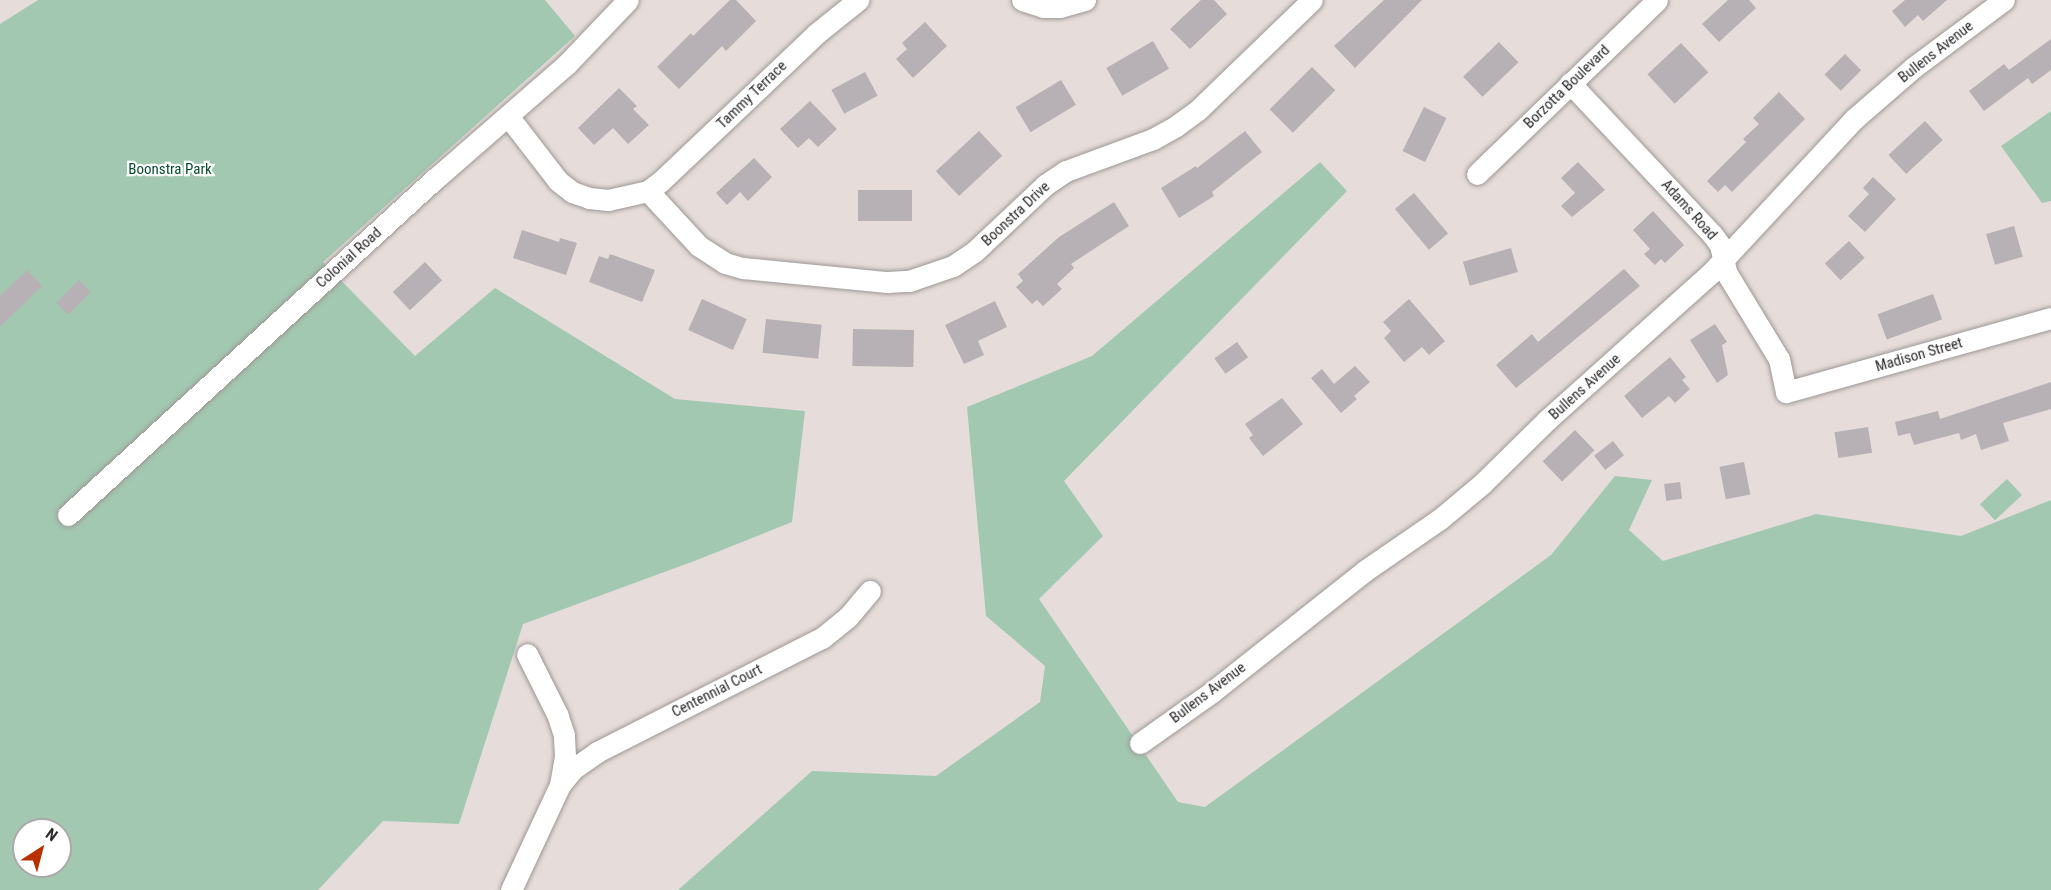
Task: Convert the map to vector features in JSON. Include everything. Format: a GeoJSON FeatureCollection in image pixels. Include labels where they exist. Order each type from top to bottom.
{"type":"FeatureCollection","features":[{"type":"Feature","properties":{"kind":"street","name":"Colonial Road"},"geometry":{"type":"LineString","coordinates":[[68,515],[567,64],[628,0]]}},
{"type":"Feature","properties":{"kind":"street","name":"Tammy Terrace"},"geometry":{"type":"LineString","coordinates":[[508,116],[558,181],[572,192],[589,198],[608,200],[648,191],[817,33],[858,0]]}},
{"type":"Feature","properties":{"kind":"street"},"geometry":{"type":"LineString","coordinates":[[1022,0],[1042,7],[1060,7],[1085,0]]}},
{"type":"Feature","properties":{"kind":"street","name":"Boonstra Drive"},"geometry":{"type":"LineString","coordinates":[[648,191],[708,254],[743,268],[887,282],[909,281],[931,275],[974,252],[1045,185],[1066,171],[1153,139],[1176,126],[1198,110],[1312,0]]}},
{"type":"Feature","properties":{"kind":"street","name":"Borzotta Boulevard"},"geometry":{"type":"LineString","coordinates":[[1477,174],[1657,0]]}},
{"type":"Feature","properties":{"kind":"street","name":"Bullens Avenue"},"geometry":{"type":"LineString","coordinates":[[1140,743],[1212,692],[1366,570],[1440,519],[1711,273],[1854,119],[1914,67],[2004,0]]}},
{"type":"Feature","properties":{"kind":"street","name":"Adams Road"},"geometry":{"type":"LineString","coordinates":[[1570,83],[1712,234],[1724,258],[1726,272],[1779,359],[1786,392]]}},
{"type":"Feature","properties":{"kind":"street","name":"Madison Street"},"geometry":{"type":"LineString","coordinates":[[1786,392],[2051,318]]}},
{"type":"Feature","properties":{"kind":"street","name":"Centennial Court"},"geometry":{"type":"LineString","coordinates":[[560,785],[573,769],[597,752],[822,638],[848,617],[870,591]]}},
{"type":"Feature","properties":{"kind":"street"},"geometry":{"type":"LineString","coordinates":[[511,890],[560,785],[565,756],[564,735],[558,716],[527,654]]}},
{"type":"Feature","properties":{"kind":"green space","name":"Boonstra Park"},"geometry":{"type":"Polygon","coordinates":[[[38,0],[545,0],[575,36],[323,262],[415,356],[495,288],[675,399],[805,411],[792,522],[697,560],[523,624],[459,824],[383,821],[318,890],[0,890],[0,24],[38,0]]]}},
{"type":"Feature","properties":{"kind":"green space"},"geometry":{"type":"Polygon","coordinates":[[[2051,111],[2051,201],[2042,203],[2001,146],[2051,111]]]}},
{"type":"Feature","properties":{"kind":"green space"},"geometry":{"type":"Polygon","coordinates":[[[1320,162],[1347,191],[1064,481],[1103,536],[1039,599],[1178,802],[1205,807],[1551,555],[1615,476],[1652,480],[1629,530],[1663,561],[1816,514],[1961,536],[2051,500],[2051,890],[678,890],[812,771],[936,776],[1040,702],[1045,666],[986,616],[967,407],[1092,356],[1320,162]]]}},
{"type":"Feature","properties":{"kind":"green space"},"geometry":{"type":"Polygon","coordinates":[[[2007,479],[2022,495],[1995,520],[1980,504],[2007,479]]]}},
{"type":"Feature","properties":{"kind":"building"},"geometry":{"type":"Polygon","coordinates":[[[730,0],[736,0],[756,21],[726,51],[722,46],[679,89],[657,67],[691,33],[693,36],[730,0]]]}},
{"type":"Feature","properties":{"kind":"building"},"geometry":{"type":"Polygon","coordinates":[[[1201,0],[1214,0],[1227,14],[1190,49],[1170,29],[1201,0]]]}},
{"type":"Feature","properties":{"kind":"building"},"geometry":{"type":"Polygon","coordinates":[[[1384,0],[1422,0],[1355,68],[1334,46],[1384,0]]]}},
{"type":"Feature","properties":{"kind":"building"},"geometry":{"type":"Polygon","coordinates":[[[1728,0],[1749,0],[1756,8],[1719,42],[1702,24],[1728,0]]]}},
{"type":"Feature","properties":{"kind":"building"},"geometry":{"type":"Polygon","coordinates":[[[1905,0],[1947,0],[1923,21],[1918,15],[1905,27],[1892,11],[1905,0]]]}},
{"type":"Feature","properties":{"kind":"building"},"geometry":{"type":"Polygon","coordinates":[[[925,22],[947,46],[913,78],[896,59],[907,49],[902,43],[925,22]]]}},
{"type":"Feature","properties":{"kind":"building"},"geometry":{"type":"Polygon","coordinates":[[[2051,39],[2051,70],[2032,84],[2028,78],[1984,111],[1969,91],[2004,64],[2009,70],[2051,39]]]}},
{"type":"Feature","properties":{"kind":"building"},"geometry":{"type":"Polygon","coordinates":[[[1153,41],[1169,69],[1122,96],[1106,68],[1153,41]]]}},
{"type":"Feature","properties":{"kind":"building"},"geometry":{"type":"Polygon","coordinates":[[[1499,42],[1518,62],[1482,97],[1463,77],[1499,42]]]}},
{"type":"Feature","properties":{"kind":"building"},"geometry":{"type":"Polygon","coordinates":[[[1681,43],[1708,72],[1675,104],[1647,74],[1681,43]]]}},
{"type":"Feature","properties":{"kind":"building"},"geometry":{"type":"Polygon","coordinates":[[[1845,54],[1861,70],[1841,91],[1824,75],[1845,54]]]}},
{"type":"Feature","properties":{"kind":"building"},"geometry":{"type":"Polygon","coordinates":[[[1312,67],[1335,90],[1293,133],[1270,109],[1312,67]]]}},
{"type":"Feature","properties":{"kind":"building"},"geometry":{"type":"Polygon","coordinates":[[[865,72],[878,96],[844,114],[831,90],[865,72]]]}},
{"type":"Feature","properties":{"kind":"building"},"geometry":{"type":"Polygon","coordinates":[[[1061,80],[1076,105],[1031,132],[1016,107],[1061,80]]]}},
{"type":"Feature","properties":{"kind":"building"},"geometry":{"type":"Polygon","coordinates":[[[619,88],[637,106],[633,109],[649,125],[628,144],[613,128],[594,145],[578,128],[619,88]]]}},
{"type":"Feature","properties":{"kind":"building"},"geometry":{"type":"Polygon","coordinates":[[[1779,92],[1805,119],[1732,192],[1725,185],[1718,192],[1707,181],[1746,142],[1743,139],[1759,124],[1753,118],[1779,92]]]}},
{"type":"Feature","properties":{"kind":"building"},"geometry":{"type":"Polygon","coordinates":[[[810,101],[837,129],[818,147],[809,138],[798,148],[780,129],[810,101]]]}},
{"type":"Feature","properties":{"kind":"building"},"geometry":{"type":"Polygon","coordinates":[[[1424,107],[1446,118],[1425,162],[1403,151],[1424,107]]]}},
{"type":"Feature","properties":{"kind":"building"},"geometry":{"type":"Polygon","coordinates":[[[1925,121],[1943,140],[1906,174],[1888,155],[1925,121]]]}},
{"type":"Feature","properties":{"kind":"building"},"geometry":{"type":"Polygon","coordinates":[[[979,131],[1002,156],[959,196],[936,171],[979,131]]]}},
{"type":"Feature","properties":{"kind":"building"},"geometry":{"type":"Polygon","coordinates":[[[1245,131],[1262,152],[1212,192],[1214,196],[1179,218],[1161,188],[1196,166],[1197,168],[1245,131]]]}},
{"type":"Feature","properties":{"kind":"building"},"geometry":{"type":"Polygon","coordinates":[[[754,158],[772,177],[748,201],[740,192],[727,205],[716,193],[754,158]]]}},
{"type":"Feature","properties":{"kind":"building"},"geometry":{"type":"Polygon","coordinates":[[[1578,162],[1605,190],[1572,217],[1561,206],[1575,193],[1561,178],[1578,162]]]}},
{"type":"Feature","properties":{"kind":"building"},"geometry":{"type":"Polygon","coordinates":[[[1873,177],[1896,199],[1865,232],[1848,216],[1869,194],[1863,188],[1873,177]]]}},
{"type":"Feature","properties":{"kind":"building"},"geometry":{"type":"Polygon","coordinates":[[[858,190],[912,190],[912,221],[858,221],[858,190]]]}},
{"type":"Feature","properties":{"kind":"building"},"geometry":{"type":"Polygon","coordinates":[[[1414,193],[1448,234],[1429,250],[1395,209],[1414,193]]]}},
{"type":"Feature","properties":{"kind":"building"},"geometry":{"type":"Polygon","coordinates":[[[1114,202],[1129,226],[1071,264],[1074,268],[1057,284],[1062,289],[1043,306],[1037,300],[1032,304],[1016,287],[1023,281],[1018,274],[1059,237],[1114,202]]]}},
{"type":"Feature","properties":{"kind":"building"},"geometry":{"type":"Polygon","coordinates":[[[1653,211],[1684,245],[1665,263],[1661,259],[1655,265],[1644,254],[1650,249],[1633,230],[1653,211]]]}},
{"type":"Feature","properties":{"kind":"building"},"geometry":{"type":"Polygon","coordinates":[[[2014,226],[2023,257],[1995,265],[1986,234],[2014,226]]]}},
{"type":"Feature","properties":{"kind":"building"},"geometry":{"type":"Polygon","coordinates":[[[522,230],[559,242],[560,238],[577,243],[566,275],[513,258],[522,230]]]}},
{"type":"Feature","properties":{"kind":"building"},"geometry":{"type":"Polygon","coordinates":[[[1849,241],[1865,258],[1841,280],[1825,264],[1849,241]]]}},
{"type":"Feature","properties":{"kind":"building"},"geometry":{"type":"Polygon","coordinates":[[[1511,248],[1518,272],[1470,286],[1463,262],[1511,248]]]}},
{"type":"Feature","properties":{"kind":"building"},"geometry":{"type":"Polygon","coordinates":[[[610,254],[655,270],[642,302],[589,282],[599,256],[608,259],[610,254]]]}},
{"type":"Feature","properties":{"kind":"building"},"geometry":{"type":"Polygon","coordinates":[[[425,262],[442,280],[410,310],[393,292],[425,262]]]}},
{"type":"Feature","properties":{"kind":"building"},"geometry":{"type":"Polygon","coordinates":[[[1624,269],[1640,286],[1516,388],[1496,365],[1532,334],[1538,342],[1624,269]]]}},
{"type":"Feature","properties":{"kind":"building"},"geometry":{"type":"Polygon","coordinates":[[[27,270],[42,286],[0,327],[0,296],[27,270]]]}},
{"type":"Feature","properties":{"kind":"building"},"geometry":{"type":"Polygon","coordinates":[[[79,280],[91,292],[68,315],[56,303],[79,280]]]}},
{"type":"Feature","properties":{"kind":"building"},"geometry":{"type":"Polygon","coordinates":[[[1933,294],[1942,319],[1887,340],[1878,314],[1933,294]]]}},
{"type":"Feature","properties":{"kind":"building"},"geometry":{"type":"Polygon","coordinates":[[[702,299],[747,319],[733,350],[688,330],[702,299]]]}},
{"type":"Feature","properties":{"kind":"building"},"geometry":{"type":"Polygon","coordinates":[[[1409,299],[1445,341],[1429,355],[1422,347],[1404,362],[1384,338],[1391,331],[1383,322],[1409,299]]]}},
{"type":"Feature","properties":{"kind":"building"},"geometry":{"type":"Polygon","coordinates":[[[995,301],[1007,327],[978,341],[984,355],[964,364],[945,325],[995,301]]]}},
{"type":"Feature","properties":{"kind":"building"},"geometry":{"type":"Polygon","coordinates":[[[766,319],[822,325],[818,359],[762,353],[766,319]]]}},
{"type":"Feature","properties":{"kind":"building"},"geometry":{"type":"Polygon","coordinates":[[[1715,324],[1727,342],[1722,345],[1728,375],[1717,383],[1690,340],[1715,324]]]}},
{"type":"Feature","properties":{"kind":"building"},"geometry":{"type":"Polygon","coordinates":[[[853,329],[914,330],[913,367],[852,366],[853,329]]]}},
{"type":"Feature","properties":{"kind":"building"},"geometry":{"type":"Polygon","coordinates":[[[1237,342],[1248,357],[1226,374],[1214,358],[1237,342]]]}},
{"type":"Feature","properties":{"kind":"building"},"geometry":{"type":"Polygon","coordinates":[[[1670,357],[1686,377],[1682,380],[1690,389],[1675,403],[1669,396],[1642,418],[1624,396],[1670,357]]]}},
{"type":"Feature","properties":{"kind":"building"},"geometry":{"type":"Polygon","coordinates":[[[1355,366],[1370,382],[1354,396],[1357,399],[1341,413],[1311,378],[1322,369],[1334,384],[1355,366]]]}},
{"type":"Feature","properties":{"kind":"building"},"geometry":{"type":"Polygon","coordinates":[[[2051,382],[2051,409],[2003,423],[2009,441],[1981,450],[1976,434],[1961,440],[1959,433],[1914,445],[1910,433],[1898,436],[1895,422],[1938,411],[1940,419],[2051,382]]]}},
{"type":"Feature","properties":{"kind":"building"},"geometry":{"type":"Polygon","coordinates":[[[1282,398],[1303,424],[1263,456],[1249,438],[1253,435],[1245,424],[1282,398]]]}},
{"type":"Feature","properties":{"kind":"building"},"geometry":{"type":"Polygon","coordinates":[[[1868,427],[1872,453],[1838,458],[1834,432],[1868,427]]]}},
{"type":"Feature","properties":{"kind":"building"},"geometry":{"type":"Polygon","coordinates":[[[1575,430],[1594,450],[1562,481],[1543,461],[1575,430]]]}},
{"type":"Feature","properties":{"kind":"building"},"geometry":{"type":"Polygon","coordinates":[[[1613,441],[1624,455],[1605,470],[1594,456],[1613,441]]]}},
{"type":"Feature","properties":{"kind":"building"},"geometry":{"type":"Polygon","coordinates":[[[1744,462],[1750,494],[1726,499],[1719,467],[1744,462]]]}},
{"type":"Feature","properties":{"kind":"building"},"geometry":{"type":"Polygon","coordinates":[[[1680,482],[1682,499],[1666,501],[1664,484],[1680,482]]]}}]}
